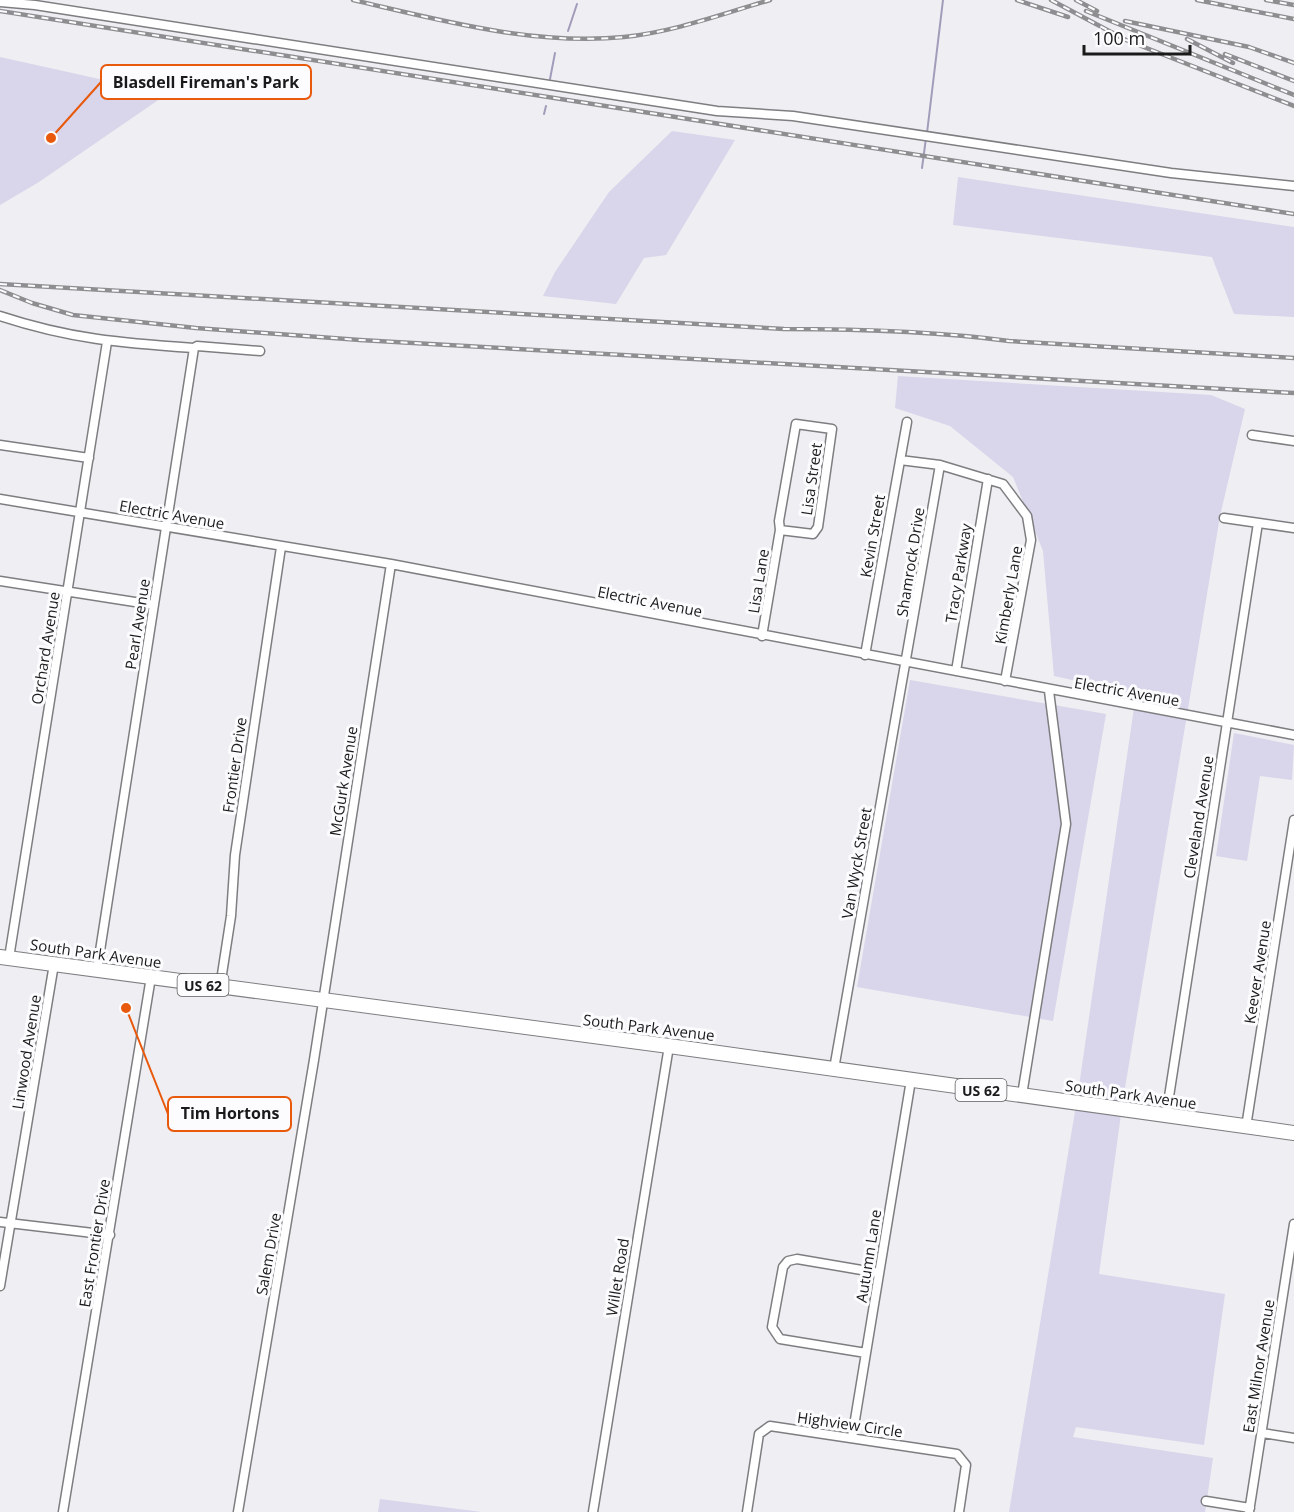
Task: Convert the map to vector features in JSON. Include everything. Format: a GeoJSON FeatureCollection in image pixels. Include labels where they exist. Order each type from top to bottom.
{"type":"FeatureCollection","features":[{"type":"Feature","properties":{"kind":"main road","name":"South Park Avenue"},"geometry":{"type":"LineString","coordinates":[[4,957],[1294,1133]]}},
{"type":"Feature","properties":{"kind":"street"},"geometry":{"type":"LineString","coordinates":[[0,2],[8,1],[717,111],[793,116],[1171,173],[1294,186]]}},
{"type":"Feature","properties":{"kind":"street"},"geometry":{"type":"LineString","coordinates":[[0,316],[63,335],[107,342],[260,351]]}},
{"type":"Feature","properties":{"kind":"street","name":"Orchard Avenue"},"geometry":{"type":"LineString","coordinates":[[4,957],[68,592],[107,342]]}},
{"type":"Feature","properties":{"kind":"street","name":"Pearl Avenue"},"geometry":{"type":"LineString","coordinates":[[97,970],[194,348]]}},
{"type":"Feature","properties":{"kind":"street","name":"Kevin Street"},"geometry":{"type":"LineString","coordinates":[[865,655],[907,422]]}},
{"type":"Feature","properties":{"kind":"street","name":"Lisa Street"},"geometry":{"type":"LineString","coordinates":[[796,424],[832,429],[818,527],[813,534],[780,531],[779,521],[796,424]]}},
{"type":"Feature","properties":{"kind":"street"},"geometry":{"type":"LineString","coordinates":[[1252,435],[1294,441]]}},
{"type":"Feature","properties":{"kind":"street"},"geometry":{"type":"LineString","coordinates":[[0,445],[89,458]]}},
{"type":"Feature","properties":{"kind":"street","name":"Kimberly Lane"},"geometry":{"type":"LineString","coordinates":[[900,460],[940,465],[1003,484],[1027,516],[1031,540],[1005,681]]}},
{"type":"Feature","properties":{"kind":"street","name":"Shamrock Drive"},"geometry":{"type":"LineString","coordinates":[[907,663],[940,465]]}},
{"type":"Feature","properties":{"kind":"street","name":"Tracy Parkway"},"geometry":{"type":"LineString","coordinates":[[956,671],[988,479]]}},
{"type":"Feature","properties":{"kind":"street","name":"Electric Avenue"},"geometry":{"type":"LineString","coordinates":[[0,499],[391,564],[956,671],[1049,691],[1294,735]]}},
{"type":"Feature","properties":{"kind":"street"},"geometry":{"type":"LineString","coordinates":[[1224,518],[1294,528]]}},
{"type":"Feature","properties":{"kind":"street","name":"Cleveland Avenue"},"geometry":{"type":"LineString","coordinates":[[1166,1116],[1258,523]]}},
{"type":"Feature","properties":{"kind":"street","name":"Lisa Lane"},"geometry":{"type":"LineString","coordinates":[[762,636],[780,531]]}},
{"type":"Feature","properties":{"kind":"street","name":"Frontier Drive"},"geometry":{"type":"LineString","coordinates":[[220,987],[231,916],[235,855],[281,547]]}},
{"type":"Feature","properties":{"kind":"street","name":"McGurk Avenue"},"geometry":{"type":"LineString","coordinates":[[322,1001],[391,564]]}},
{"type":"Feature","properties":{"kind":"street"},"geometry":{"type":"LineString","coordinates":[[0,581],[154,605]]}},
{"type":"Feature","properties":{"kind":"street","name":"Van Wyck Street"},"geometry":{"type":"LineString","coordinates":[[834,1069],[907,663]]}},
{"type":"Feature","properties":{"kind":"street"},"geometry":{"type":"LineString","coordinates":[[1022,1095],[1066,824],[1049,691]]}},
{"type":"Feature","properties":{"kind":"street","name":"Keever Avenue"},"geometry":{"type":"LineString","coordinates":[[1246,1127],[1294,820]]}},
{"type":"Feature","properties":{"kind":"street","name":"Linwood Avenue"},"geometry":{"type":"LineString","coordinates":[[0,1286],[54,964]]}},
{"type":"Feature","properties":{"kind":"street","name":"East Frontier Drive"},"geometry":{"type":"LineString","coordinates":[[63,1512],[151,977]]}},
{"type":"Feature","properties":{"kind":"street","name":"Salem Drive"},"geometry":{"type":"LineString","coordinates":[[238,1512],[322,1001]]}},
{"type":"Feature","properties":{"kind":"street","name":"Willet Road"},"geometry":{"type":"LineString","coordinates":[[593,1512],[669,1046]]}},
{"type":"Feature","properties":{"kind":"street","name":"Autumn Lane"},"geometry":{"type":"LineString","coordinates":[[852,1438],[911,1080]]}},
{"type":"Feature","properties":{"kind":"street"},"geometry":{"type":"LineString","coordinates":[[0,1222],[110,1235]]}},
{"type":"Feature","properties":{"kind":"street","name":"East Milnor Avenue"},"geometry":{"type":"LineString","coordinates":[[1250,1510],[1294,1224]]}},
{"type":"Feature","properties":{"kind":"street"},"geometry":{"type":"LineString","coordinates":[[866,1353],[780,1339],[773,1332],[774,1317],[783,1267],[788,1261],[796,1259],[879,1273]]}},
{"type":"Feature","properties":{"kind":"street","name":"Highview Circle"},"geometry":{"type":"LineString","coordinates":[[747,1512],[761,1430],[770,1426],[962,1456],[966,1468],[959,1512]]}},
{"type":"Feature","properties":{"kind":"street"},"geometry":{"type":"LineString","coordinates":[[1262,1433],[1294,1438]]}},
{"type":"Feature","properties":{"kind":"street"},"geometry":{"type":"LineString","coordinates":[[1206,1502],[1250,1510]]}},
{"type":"Feature","properties":{"kind":"shaded area"},"geometry":{"type":"Polygon","coordinates":[[[0,57],[167,94],[39,182],[0,205],[0,57]]]}},
{"type":"Feature","properties":{"kind":"shaded area"},"geometry":{"type":"Polygon","coordinates":[[[672,131],[735,140],[666,255],[644,258],[616,304],[543,296],[555,272],[609,192],[672,131]]]}},
{"type":"Feature","properties":{"kind":"shaded area"},"geometry":{"type":"Polygon","coordinates":[[[958,177],[1294,227],[1294,317],[1234,314],[1212,257],[953,225],[958,177]]]}},
{"type":"Feature","properties":{"kind":"shaded area"},"geometry":{"type":"Polygon","coordinates":[[[898,376],[1211,395],[1245,409],[1220,516],[1123,1100],[1099,1274],[1225,1294],[1204,1445],[1076,1427],[1073,1437],[1213,1458],[1205,1512],[1009,1512],[1078,1093],[1136,694],[1054,676],[1043,551],[1013,477],[950,426],[895,408],[898,376]]]}},
{"type":"Feature","properties":{"kind":"shaded area"},"geometry":{"type":"Polygon","coordinates":[[[910,680],[1106,714],[1053,1021],[857,987],[910,680]]]}},
{"type":"Feature","properties":{"kind":"shaded area"},"geometry":{"type":"Polygon","coordinates":[[[1234,733],[1294,745],[1292,780],[1260,776],[1247,861],[1216,856],[1234,733]]]}},
{"type":"Feature","properties":{"kind":"shaded area"},"geometry":{"type":"Polygon","coordinates":[[[380,1499],[482,1512],[378,1512],[380,1499]]]}},
{"type":"Feature","properties":{"kind":"waterway"},"geometry":{"type":"LineString","coordinates":[[927,133],[943,0]]}},
{"type":"Feature","properties":{"kind":"waterway"},"geometry":{"type":"LineString","coordinates":[[568,31],[577,4]]}},
{"type":"Feature","properties":{"kind":"waterway"},"geometry":{"type":"LineString","coordinates":[[550,79],[555,53]]}},
{"type":"Feature","properties":{"kind":"waterway"},"geometry":{"type":"LineString","coordinates":[[544,114],[546,106]]}},
{"type":"Feature","properties":{"kind":"waterway"},"geometry":{"type":"LineString","coordinates":[[922,168],[926,138]]}},
{"type":"Feature","properties":{"kind":"railway"},"geometry":{"type":"LineString","coordinates":[[353,0],[453,23],[522,35],[590,39],[643,35],[698,22],[770,0]]}},
{"type":"Feature","properties":{"kind":"railway"},"geometry":{"type":"LineString","coordinates":[[1017,0],[1068,17]]}},
{"type":"Feature","properties":{"kind":"railway"},"geometry":{"type":"LineString","coordinates":[[1051,0],[1126,40],[1294,106]]}},
{"type":"Feature","properties":{"kind":"railway"},"geometry":{"type":"LineString","coordinates":[[1076,0],[1097,11]]}},
{"type":"Feature","properties":{"kind":"railway"},"geometry":{"type":"LineString","coordinates":[[1197,0],[1294,19]]}},
{"type":"Feature","properties":{"kind":"railway"},"geometry":{"type":"LineString","coordinates":[[1266,0],[1294,5]]}},
{"type":"Feature","properties":{"kind":"railway"},"geometry":{"type":"LineString","coordinates":[[0,11],[1294,214]]}},
{"type":"Feature","properties":{"kind":"railway"},"geometry":{"type":"LineString","coordinates":[[1086,11],[1294,95]]}},
{"type":"Feature","properties":{"kind":"railway"},"geometry":{"type":"LineString","coordinates":[[1125,21],[1249,47],[1294,63]]}},
{"type":"Feature","properties":{"kind":"railway"},"geometry":{"type":"LineString","coordinates":[[1187,39],[1233,63]]}},
{"type":"Feature","properties":{"kind":"railway"},"geometry":{"type":"LineString","coordinates":[[1225,54],[1294,81]]}},
{"type":"Feature","properties":{"kind":"railway"},"geometry":{"type":"LineString","coordinates":[[0,284],[784,329],[925,333],[1009,341],[1294,358]]}},
{"type":"Feature","properties":{"kind":"railway"},"geometry":{"type":"LineString","coordinates":[[0,290],[32,303],[73,315],[196,328],[360,340],[1294,393]]}},
{"type":"Feature","properties":{"kind":"place","name":"Blasdell Fireman's Park"},"geometry":{"type":"Point","coordinates":[51,138]}},
{"type":"Feature","properties":{"kind":"place","name":"Tim Hortons"},"geometry":{"type":"Point","coordinates":[126,1008]}}]}
